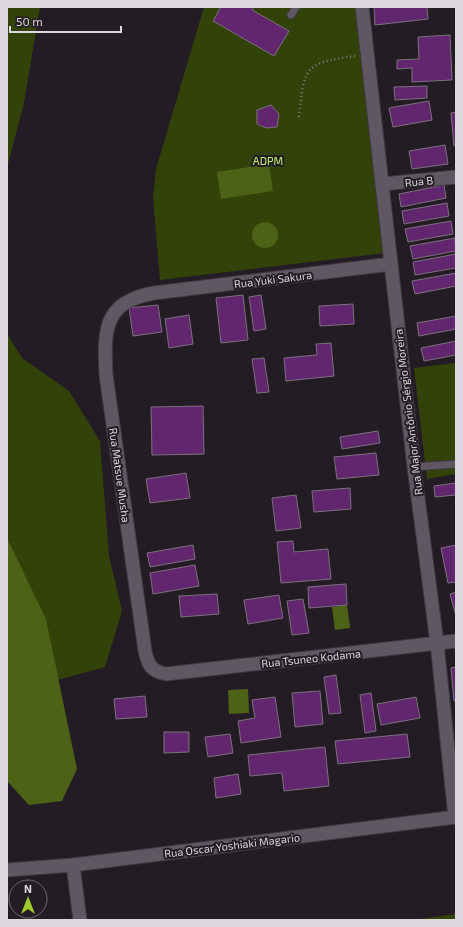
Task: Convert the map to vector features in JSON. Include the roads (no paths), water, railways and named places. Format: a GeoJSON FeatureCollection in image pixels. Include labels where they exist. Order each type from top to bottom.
{"type":"FeatureCollection","features":[{"type":"Feature","properties":{"kind":"street","name":"Rua Major Antônio Sérgio Moreira"},"geometry":{"type":"LineString","coordinates":[[362,7],[414,467],[437,643],[456,817]]}},
{"type":"Feature","properties":{"kind":"street","name":"Rua B"},"geometry":{"type":"LineString","coordinates":[[382,184],[456,177]]}},
{"type":"Feature","properties":{"kind":"street","name":"Rua Yuki Sakura"},"geometry":{"type":"LineString","coordinates":[[154,293],[391,264]]}},
{"type":"Feature","properties":{"kind":"street","name":"Rua Matsue Musha"},"geometry":{"type":"LineString","coordinates":[[154,293],[135,297],[114,311],[109,320],[105,362],[145,652],[147,661],[152,669],[166,674]]}},
{"type":"Feature","properties":{"kind":"street","name":"Rua Tsuneo Kodama"},"geometry":{"type":"LineString","coordinates":[[166,674],[456,641]]}},
{"type":"Feature","properties":{"kind":"street","name":"Rua Oscar Yoshiaki Magario"},"geometry":{"type":"LineString","coordinates":[[7,870],[73,865],[456,817]]}},
{"type":"Feature","properties":{"kind":"street"},"geometry":{"type":"LineString","coordinates":[[73,865],[80,920]]}},
{"type":"Feature","properties":{"kind":"lane"},"geometry":{"type":"LineString","coordinates":[[291,15],[296,7]]}},
{"type":"Feature","properties":{"kind":"lane"},"geometry":{"type":"LineString","coordinates":[[414,467],[456,464]]}},
{"type":"Feature","properties":{"kind":"park label","name":"ADPM"},"geometry":{"type":"Point","coordinates":[268,160]}}]}
